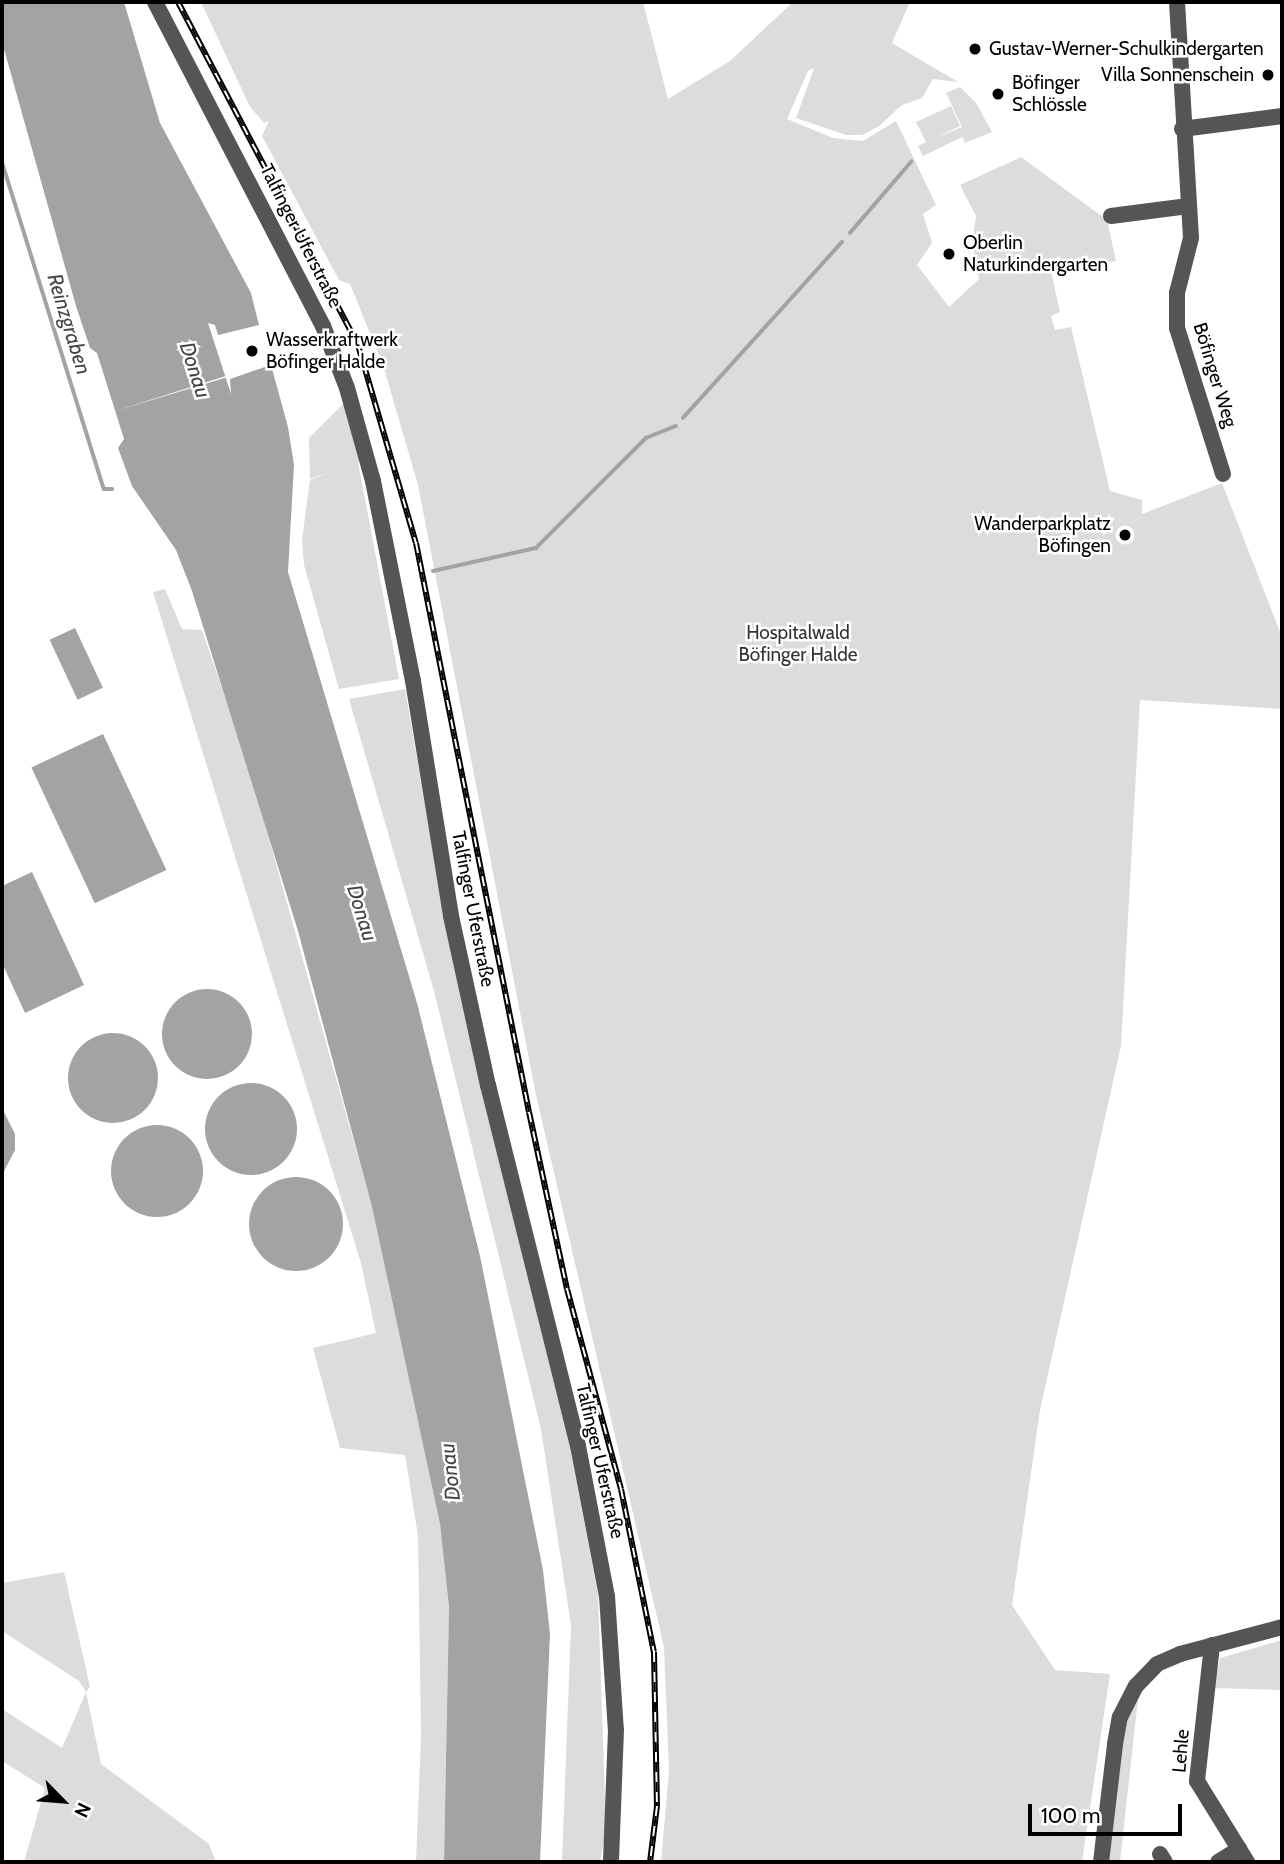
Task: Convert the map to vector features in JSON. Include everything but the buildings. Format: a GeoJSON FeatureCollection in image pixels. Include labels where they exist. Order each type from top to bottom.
{"type":"FeatureCollection","features":[{"type":"Feature","properties":{"kind":"street","name":"Talfinger Uferstraße"},"geometry":{"type":"LineString","coordinates":[[155,2],[323,326],[351,399],[373,481],[413,681],[451,916],[494,1111],[578,1446],[607,1597],[617,1730],[611,1862]]}},
{"type":"Feature","properties":{"kind":"street","name":"Böfinger Weg"},"geometry":{"type":"LineString","coordinates":[[1177,2],[1182,129],[1191,238],[1177,293],[1177,328],[1223,474]]}},
{"type":"Feature","properties":{"kind":"street"},"geometry":{"type":"LineString","coordinates":[[1182,129],[1282,116]]}},
{"type":"Feature","properties":{"kind":"street"},"geometry":{"type":"LineString","coordinates":[[1111,216],[1188,206]]}},
{"type":"Feature","properties":{"kind":"street"},"geometry":{"type":"LineString","coordinates":[[1101,1862],[1120,1717],[1136,1686],[1157,1664],[1213,1645],[1282,1628]]}},
{"type":"Feature","properties":{"kind":"street","name":"Lehle"},"geometry":{"type":"LineString","coordinates":[[1213,1645],[1197,1781],[1243,1856],[1218,1862]]}},
{"type":"Feature","properties":{"kind":"green space","name":"Hospitalwald Böfinger Halde"},"geometry":{"type":"Polygon","coordinates":[[[201,2],[643,2],[668,99],[730,61],[793,2],[910,2],[892,43],[958,82],[933,79],[922,98],[902,105],[879,126],[862,135],[846,135],[796,118],[814,68],[808,71],[787,119],[833,138],[863,141],[896,121],[936,205],[923,214],[932,243],[917,265],[949,307],[979,279],[972,244],[976,216],[960,185],[1021,157],[1107,220],[1116,261],[1051,271],[1060,312],[1051,316],[1055,330],[1071,327],[1110,491],[1142,500],[1142,514],[1222,483],[1282,637],[1282,709],[1140,700],[1121,1046],[1040,1410],[1012,1605],[1055,1670],[1110,1674],[1082,1862],[661,1862],[669,1771],[664,1647],[536,1095],[418,485],[383,365],[350,284],[339,280],[262,136],[269,121],[264,123],[250,107],[201,2]]]}},
{"type":"Feature","properties":{"kind":"green space"},"geometry":{"type":"Polygon","coordinates":[[[960,87],[976,103],[992,132],[965,143],[962,137],[923,156],[918,146],[926,142],[916,122],[951,106],[960,126],[935,138],[962,127],[946,93],[960,87]]]}},
{"type":"Feature","properties":{"kind":"green space"},"geometry":{"type":"Polygon","coordinates":[[[346,401],[364,459],[358,462],[399,679],[339,689],[304,565],[302,540],[310,480],[331,472],[310,479],[309,438],[346,401]]]}},
{"type":"Feature","properties":{"kind":"green space"},"geometry":{"type":"Polygon","coordinates":[[[165,589],[182,629],[202,630],[249,767],[372,1207],[440,1524],[449,1607],[444,1862],[416,1862],[421,1737],[418,1536],[405,1455],[340,1448],[313,1348],[376,1333],[361,1263],[153,592],[165,589]]]}},
{"type":"Feature","properties":{"kind":"green space"},"geometry":{"type":"Polygon","coordinates":[[[405,689],[446,929],[567,1432],[598,1595],[606,1828],[600,1862],[562,1862],[571,1625],[541,1429],[434,991],[349,699],[405,689]]]}},
{"type":"Feature","properties":{"kind":"green space"},"geometry":{"type":"Polygon","coordinates":[[[64,1572],[90,1687],[86,1692],[79,1681],[2,1631],[2,1583],[64,1572]]]}},
{"type":"Feature","properties":{"kind":"green space"},"geometry":{"type":"Polygon","coordinates":[[[1282,1640],[1282,1690],[1213,1688],[1220,1658],[1282,1640]]]}},
{"type":"Feature","properties":{"kind":"green space"},"geometry":{"type":"Polygon","coordinates":[[[1144,1688],[1138,1699],[1120,1862],[1107,1862],[1125,1720],[1144,1688]]]}},
{"type":"Feature","properties":{"kind":"green space"},"geometry":{"type":"Polygon","coordinates":[[[86,1692],[101,1764],[209,1844],[216,1862],[24,1862],[45,1788],[2,1761],[2,1709],[62,1748],[86,1692]]]}},
{"type":"Feature","properties":{"kind":"water","name":"Donau"},"geometry":{"type":"Polygon","coordinates":[[[2,2],[124,2],[160,123],[251,293],[259,325],[218,335],[215,325],[208,323],[231,394],[230,379],[271,365],[288,427],[294,465],[288,572],[417,1003],[480,1256],[543,1570],[550,1634],[540,1862],[444,1862],[449,1607],[440,1524],[372,1207],[298,931],[192,591],[176,550],[132,486],[118,448],[124,439],[97,353],[90,348],[76,306],[2,42],[2,2]]]}},
{"type":"Feature","properties":{"kind":"water"},"geometry":{"type":"Polygon","coordinates":[[[75,628],[103,688],[78,700],[50,640],[75,628]]]}},
{"type":"Feature","properties":{"kind":"water"},"geometry":{"type":"Polygon","coordinates":[[[103,734],[166,870],[95,903],[31,767],[103,734]]]}},
{"type":"Feature","properties":{"kind":"water"},"geometry":{"type":"Polygon","coordinates":[[[32,872],[84,985],[25,1013],[2,963],[2,886],[32,872]]]}},
{"type":"Feature","properties":{"kind":"water"},"geometry":{"type":"Polygon","coordinates":[[[198,989],[216,989],[232,996],[245,1009],[252,1025],[252,1043],[245,1059],[232,1072],[216,1079],[198,1079],[182,1072],[169,1059],[162,1043],[162,1025],[169,1009],[182,996],[198,989]]]}},
{"type":"Feature","properties":{"kind":"water"},"geometry":{"type":"Polygon","coordinates":[[[104,1033],[122,1033],[138,1040],[151,1053],[158,1069],[158,1087],[151,1103],[138,1116],[122,1123],[104,1123],[88,1116],[75,1103],[68,1087],[68,1069],[75,1053],[88,1040],[104,1033]]]}},
{"type":"Feature","properties":{"kind":"water"},"geometry":{"type":"Polygon","coordinates":[[[251,1083],[269,1086],[284,1096],[294,1111],[297,1129],[294,1147],[284,1162],[269,1172],[251,1175],[233,1172],[218,1162],[208,1147],[205,1129],[208,1111],[218,1096],[233,1086],[251,1083]]]}},
{"type":"Feature","properties":{"kind":"water"},"geometry":{"type":"Polygon","coordinates":[[[2,1108],[15,1134],[15,1150],[2,1175],[2,1108]]]}},
{"type":"Feature","properties":{"kind":"water"},"geometry":{"type":"Polygon","coordinates":[[[157,1125],[174,1129],[189,1139],[199,1154],[203,1171],[199,1188],[189,1203],[174,1213],[157,1217],[140,1213],[125,1203],[115,1188],[111,1171],[115,1154],[125,1139],[140,1129],[157,1125]]]}},
{"type":"Feature","properties":{"kind":"water"},"geometry":{"type":"Polygon","coordinates":[[[296,1177],[314,1181],[329,1191],[339,1206],[343,1224],[339,1242],[329,1257],[314,1267],[296,1271],[278,1267],[263,1257],[253,1242],[249,1224],[253,1206],[263,1191],[278,1181],[296,1177]]]}},
{"type":"Feature","properties":{"kind":"pier"},"geometry":{"type":"Polygon","coordinates":[[[270,362],[275,367],[271,364],[112,412],[270,362]]]}},
{"type":"Feature","properties":{"kind":"waterway","name":"Reinzgraben"},"geometry":{"type":"LineString","coordinates":[[2,161],[104,489],[112,489]]}},
{"type":"Feature","properties":{"kind":"waterway"},"geometry":{"type":"LineString","coordinates":[[850,233],[911,162]]}},
{"type":"Feature","properties":{"kind":"waterway"},"geometry":{"type":"LineString","coordinates":[[683,418],[842,242]]}},
{"type":"Feature","properties":{"kind":"waterway"},"geometry":{"type":"LineString","coordinates":[[433,571],[536,548],[646,438],[676,426]]}},
{"type":"Feature","properties":{"kind":"railway"},"geometry":{"type":"LineString","coordinates":[[178,2],[358,345],[416,543],[529,1112],[567,1289],[621,1489],[654,1652],[657,1806],[650,1862]]}},
{"type":"Feature","properties":{"kind":"place","name":"Gustav-Werner-Schulkindergarten"},"geometry":{"type":"Point","coordinates":[975,49]}},
{"type":"Feature","properties":{"kind":"place","name":"Villa Sonnenschein"},"geometry":{"type":"Point","coordinates":[1268,75]}},
{"type":"Feature","properties":{"kind":"place","name":"Böfinger Schlössle"},"geometry":{"type":"Point","coordinates":[998,94]}},
{"type":"Feature","properties":{"kind":"place","name":"Oberlin Naturkindergarten"},"geometry":{"type":"Point","coordinates":[949,254]}},
{"type":"Feature","properties":{"kind":"place","name":"Wasserkraftwerk Böfinger Halde"},"geometry":{"type":"Point","coordinates":[252,351]}},
{"type":"Feature","properties":{"kind":"place","name":"Wanderparkplatz Böfingen"},"geometry":{"type":"Point","coordinates":[1125,535]}}]}
